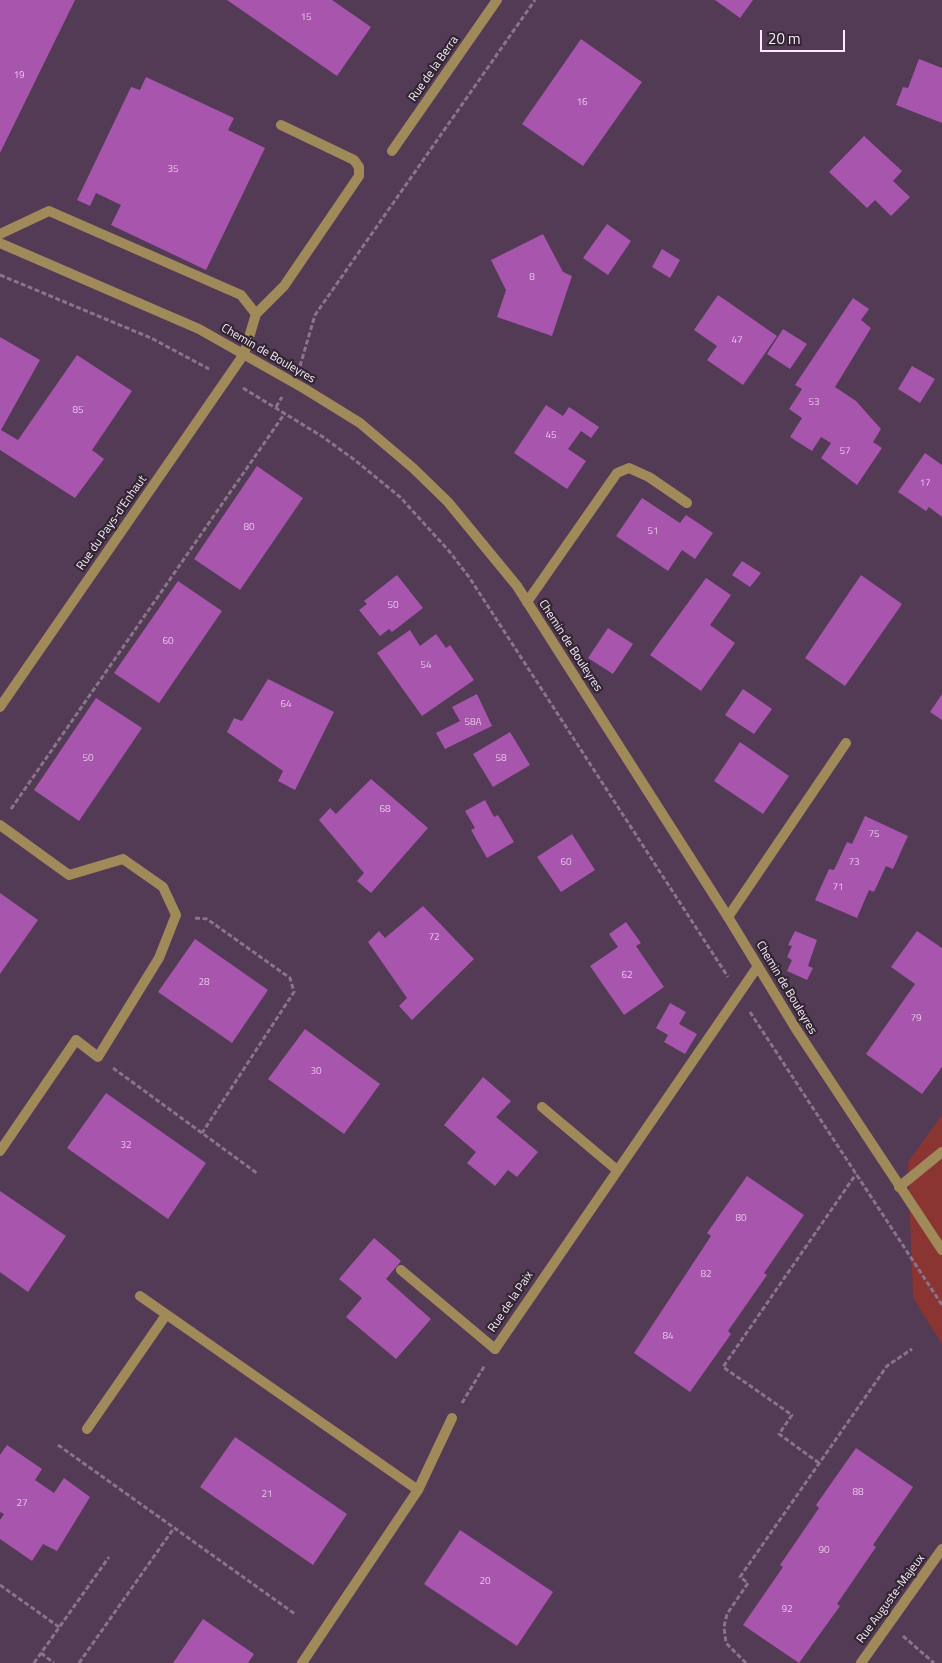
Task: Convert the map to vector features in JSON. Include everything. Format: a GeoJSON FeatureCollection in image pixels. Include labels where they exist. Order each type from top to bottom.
{"type":"FeatureCollection","features":[{"type":"Feature","properties":{"kind":"street","name":"Rue de la Berra"},"geometry":{"type":"LineString","coordinates":[[392,151],[497,0]]}},
{"type":"Feature","properties":{"kind":"street"},"geometry":{"type":"LineString","coordinates":[[0,234],[49,210],[241,295],[256,314],[284,286],[359,176],[359,167],[354,160],[281,124]]}},
{"type":"Feature","properties":{"kind":"street","name":"Chemin de Bouleyres"},"geometry":{"type":"LineString","coordinates":[[0,242],[199,329],[244,354],[360,423],[413,468],[448,502],[517,586],[728,917],[796,1029],[942,1250]]}},
{"type":"Feature","properties":{"kind":"street","name":"Rue du Pays-d'Enhaut"},"geometry":{"type":"LineString","coordinates":[[0,707],[244,354],[256,314]]}},
{"type":"Feature","properties":{"kind":"street"},"geometry":{"type":"LineString","coordinates":[[527,602],[618,473],[629,468],[649,477],[687,502]]}},
{"type":"Feature","properties":{"kind":"street"},"geometry":{"type":"LineString","coordinates":[[728,917],[846,743]]}},
{"type":"Feature","properties":{"kind":"street"},"geometry":{"type":"LineString","coordinates":[[0,1151],[76,1040],[98,1057],[158,958],[176,915],[163,886],[123,860],[69,875],[3,821]]}},
{"type":"Feature","properties":{"kind":"street","name":"Rue de la Paix"},"geometry":{"type":"LineString","coordinates":[[495,1349],[758,966]]}},
{"type":"Feature","properties":{"kind":"street"},"geometry":{"type":"LineString","coordinates":[[542,1107],[617,1170]]}},
{"type":"Feature","properties":{"kind":"street"},"geometry":{"type":"LineString","coordinates":[[899,1186],[942,1152]]}},
{"type":"Feature","properties":{"kind":"street"},"geometry":{"type":"LineString","coordinates":[[401,1270],[495,1349]]}},
{"type":"Feature","properties":{"kind":"street"},"geometry":{"type":"LineString","coordinates":[[140,1296],[418,1490]]}},
{"type":"Feature","properties":{"kind":"street"},"geometry":{"type":"LineString","coordinates":[[87,1428],[166,1315]]}},
{"type":"Feature","properties":{"kind":"street"},"geometry":{"type":"LineString","coordinates":[[302,1663],[418,1490],[452,1418]]}},
{"type":"Feature","properties":{"kind":"street","name":"Rue Auguste-Majeux"},"geometry":{"type":"LineString","coordinates":[[861,1663],[942,1549]]}},
{"type":"Feature","properties":{"kind":"path"},"geometry":{"type":"LineString","coordinates":[[303,361],[315,315],[535,0]]}},
{"type":"Feature","properties":{"kind":"path"},"geometry":{"type":"LineString","coordinates":[[0,275],[151,338],[227,379],[285,413],[343,451],[400,497],[469,577],[738,994],[942,1305]]}},
{"type":"Feature","properties":{"kind":"path"},"geometry":{"type":"LineString","coordinates":[[3,821],[285,413]]}},
{"type":"Feature","properties":{"kind":"path"},"geometry":{"type":"LineString","coordinates":[[176,915],[207,919],[290,978],[294,992],[202,1133]]}},
{"type":"Feature","properties":{"kind":"path"},"geometry":{"type":"LineString","coordinates":[[98,1057],[258,1174]]}},
{"type":"Feature","properties":{"kind":"path"},"geometry":{"type":"LineString","coordinates":[[819,1463],[779,1434],[792,1415],[724,1367],[856,1174]]}},
{"type":"Feature","properties":{"kind":"path","name":"Rue de la Paix"},"geometry":{"type":"LineString","coordinates":[[452,1418],[495,1349]]}},
{"type":"Feature","properties":{"kind":"path"},"geometry":{"type":"LineString","coordinates":[[746,1663],[726,1643],[724,1627],[728,1614],[748,1583],[740,1577],[888,1366],[912,1349]]}},
{"type":"Feature","properties":{"kind":"path"},"geometry":{"type":"LineString","coordinates":[[58,1445],[295,1614]]}},
{"type":"Feature","properties":{"kind":"path"},"geometry":{"type":"LineString","coordinates":[[79,1663],[174,1528]]}},
{"type":"Feature","properties":{"kind":"path"},"geometry":{"type":"LineString","coordinates":[[34,1663],[109,1557]]}},
{"type":"Feature","properties":{"kind":"path"},"geometry":{"type":"LineString","coordinates":[[0,1585],[59,1627]]}},
{"type":"Feature","properties":{"kind":"path"},"geometry":{"type":"LineString","coordinates":[[901,1634],[934,1663]]}},
{"type":"Feature","properties":{"kind":"path"},"geometry":{"type":"LineString","coordinates":[[41,1653],[54,1663]]}},
{"type":"Feature","properties":{"kind":"shaded area"},"geometry":{"type":"Polygon","coordinates":[[[942,1115],[942,1344],[913,1298],[908,1162],[942,1115]]]}},
{"type":"Feature","properties":{"kind":"building"},"geometry":{"type":"Polygon","coordinates":[[[0,0],[75,0],[0,153],[0,0]]]}},
{"type":"Feature","properties":{"kind":"building"},"geometry":{"type":"Polygon","coordinates":[[[227,0],[332,0],[371,27],[337,76],[227,0]]]}},
{"type":"Feature","properties":{"kind":"building"},"geometry":{"type":"Polygon","coordinates":[[[715,0],[753,0],[740,18],[715,0]]]}},
{"type":"Feature","properties":{"kind":"building"},"geometry":{"type":"Polygon","coordinates":[[[581,39],[642,82],[583,166],[522,124],[581,39]]]}},
{"type":"Feature","properties":{"kind":"building"},"geometry":{"type":"Polygon","coordinates":[[[919,59],[942,68],[942,123],[896,105],[903,87],[908,88],[919,59]]]}},
{"type":"Feature","properties":{"kind":"building"},"geometry":{"type":"Polygon","coordinates":[[[146,77],[234,118],[228,130],[265,148],[206,270],[111,225],[121,205],[96,193],[90,206],[77,200],[131,87],[140,90],[146,77]]]}},
{"type":"Feature","properties":{"kind":"building"},"geometry":{"type":"Polygon","coordinates":[[[864,136],[902,171],[893,181],[910,197],[891,216],[875,200],[867,208],[829,172],[864,136]]]}},
{"type":"Feature","properties":{"kind":"building"},"geometry":{"type":"Polygon","coordinates":[[[607,224],[631,241],[608,275],[583,258],[607,224]]]}},
{"type":"Feature","properties":{"kind":"building"},"geometry":{"type":"Polygon","coordinates":[[[543,234],[563,272],[572,276],[552,336],[497,317],[506,290],[491,260],[543,234]]]}},
{"type":"Feature","properties":{"kind":"building"},"geometry":{"type":"Polygon","coordinates":[[[662,249],[680,260],[670,278],[652,267],[662,249]]]}},
{"type":"Feature","properties":{"kind":"building"},"geometry":{"type":"Polygon","coordinates":[[[718,295],[777,336],[743,385],[707,360],[717,346],[694,330],[718,295]]]}},
{"type":"Feature","properties":{"kind":"building"},"geometry":{"type":"Polygon","coordinates":[[[853,298],[869,309],[861,320],[871,328],[835,387],[856,401],[881,429],[873,442],[882,448],[857,485],[821,458],[831,443],[821,437],[812,451],[790,437],[802,418],[789,409],[802,389],[795,385],[853,298]]]}},
{"type":"Feature","properties":{"kind":"building"},"geometry":{"type":"Polygon","coordinates":[[[783,329],[807,344],[790,369],[767,354],[783,329]]]}},
{"type":"Feature","properties":{"kind":"building"},"geometry":{"type":"Polygon","coordinates":[[[0,337],[40,360],[1,430],[18,440],[77,355],[132,391],[92,450],[104,459],[75,498],[0,450],[0,337]]]}},
{"type":"Feature","properties":{"kind":"building"},"geometry":{"type":"Polygon","coordinates":[[[912,366],[935,379],[920,403],[898,389],[912,366]]]}},
{"type":"Feature","properties":{"kind":"building"},"geometry":{"type":"Polygon","coordinates":[[[546,405],[563,416],[569,407],[599,427],[591,438],[581,431],[568,449],[586,461],[567,489],[514,453],[546,405]]]}},
{"type":"Feature","properties":{"kind":"building"},"geometry":{"type":"Polygon","coordinates":[[[925,453],[942,465],[942,517],[929,507],[926,511],[898,492],[925,453]]]}},
{"type":"Feature","properties":{"kind":"building"},"geometry":{"type":"Polygon","coordinates":[[[257,466],[303,498],[240,590],[194,559],[257,466]]]}},
{"type":"Feature","properties":{"kind":"building"},"geometry":{"type":"Polygon","coordinates":[[[642,498],[680,523],[686,515],[713,533],[695,559],[682,550],[668,571],[616,536],[642,498]]]}},
{"type":"Feature","properties":{"kind":"building"},"geometry":{"type":"Polygon","coordinates":[[[742,561],[761,573],[750,587],[732,575],[742,561]]]}},
{"type":"Feature","properties":{"kind":"building"},"geometry":{"type":"Polygon","coordinates":[[[397,575],[423,608],[392,632],[389,629],[380,636],[359,610],[367,604],[364,601],[397,575]]]}},
{"type":"Feature","properties":{"kind":"building"},"geometry":{"type":"Polygon","coordinates":[[[861,575],[902,604],[845,686],[805,658],[861,575]]]}},
{"type":"Feature","properties":{"kind":"building"},"geometry":{"type":"Polygon","coordinates":[[[706,578],[731,595],[710,625],[735,643],[701,691],[650,655],[706,578]]]}},
{"type":"Feature","properties":{"kind":"building"},"geometry":{"type":"Polygon","coordinates":[[[178,581],[222,611],[159,703],[114,673],[178,581]]]}},
{"type":"Feature","properties":{"kind":"building"},"geometry":{"type":"Polygon","coordinates":[[[608,628],[633,644],[613,674],[588,658],[608,628]]]}},
{"type":"Feature","properties":{"kind":"building"},"geometry":{"type":"Polygon","coordinates":[[[410,630],[420,646],[436,634],[446,648],[450,645],[474,680],[422,716],[377,653],[410,630]]]}},
{"type":"Feature","properties":{"kind":"building"},"geometry":{"type":"Polygon","coordinates":[[[268,679],[334,712],[295,790],[278,781],[283,771],[227,732],[234,718],[242,721],[268,679]]]}},
{"type":"Feature","properties":{"kind":"building"},"geometry":{"type":"Polygon","coordinates":[[[743,689],[772,709],[754,734],[725,715],[743,689]]]}},
{"type":"Feature","properties":{"kind":"building"},"geometry":{"type":"Polygon","coordinates":[[[477,694],[492,726],[445,749],[436,733],[460,721],[452,707],[477,694]]]}},
{"type":"Feature","properties":{"kind":"building"},"geometry":{"type":"Polygon","coordinates":[[[942,694],[942,720],[930,712],[942,694]]]}},
{"type":"Feature","properties":{"kind":"building"},"geometry":{"type":"Polygon","coordinates":[[[96,698],[142,728],[79,821],[34,790],[96,698]]]}},
{"type":"Feature","properties":{"kind":"building"},"geometry":{"type":"Polygon","coordinates":[[[510,732],[530,765],[493,787],[473,754],[510,732]]]}},
{"type":"Feature","properties":{"kind":"building"},"geometry":{"type":"Polygon","coordinates":[[[740,742],[789,776],[763,814],[714,781],[740,742]]]}},
{"type":"Feature","properties":{"kind":"building"},"geometry":{"type":"Polygon","coordinates":[[[371,779],[428,828],[371,893],[357,881],[364,873],[319,820],[330,808],[336,814],[371,779]]]}},
{"type":"Feature","properties":{"kind":"building"},"geometry":{"type":"Polygon","coordinates":[[[485,800],[494,817],[498,815],[514,842],[487,858],[471,830],[475,828],[465,811],[485,800]]]}},
{"type":"Feature","properties":{"kind":"building"},"geometry":{"type":"Polygon","coordinates":[[[865,816],[908,836],[893,869],[886,866],[874,892],[869,890],[857,918],[815,900],[829,869],[834,870],[847,842],[852,844],[865,816]]]}},
{"type":"Feature","properties":{"kind":"building"},"geometry":{"type":"Polygon","coordinates":[[[572,834],[595,870],[561,892],[537,857],[572,834]]]}},
{"type":"Feature","properties":{"kind":"building"},"geometry":{"type":"Polygon","coordinates":[[[0,893],[38,920],[0,974],[0,893]]]}},
{"type":"Feature","properties":{"kind":"building"},"geometry":{"type":"Polygon","coordinates":[[[423,906],[474,959],[412,1020],[399,1006],[407,998],[368,942],[379,931],[385,938],[423,906]]]}},
{"type":"Feature","properties":{"kind":"building"},"geometry":{"type":"Polygon","coordinates":[[[626,922],[641,943],[636,946],[664,987],[624,1015],[590,966],[618,947],[609,934],[626,922]]]}},
{"type":"Feature","properties":{"kind":"building"},"geometry":{"type":"Polygon","coordinates":[[[795,931],[817,940],[808,966],[813,968],[807,980],[787,971],[792,960],[787,957],[792,946],[788,945],[795,931]]]}},
{"type":"Feature","properties":{"kind":"building"},"geometry":{"type":"Polygon","coordinates":[[[917,931],[942,948],[942,1067],[922,1094],[866,1054],[915,984],[891,967],[917,931]]]}},
{"type":"Feature","properties":{"kind":"building"},"geometry":{"type":"Polygon","coordinates":[[[195,939],[268,990],[232,1043],[158,992],[195,939]]]}},
{"type":"Feature","properties":{"kind":"building"},"geometry":{"type":"Polygon","coordinates":[[[670,1003],[686,1012],[679,1024],[697,1034],[685,1054],[664,1042],[668,1035],[656,1028],[670,1003]]]}},
{"type":"Feature","properties":{"kind":"building"},"geometry":{"type":"Polygon","coordinates":[[[305,1029],[380,1084],[344,1134],[268,1079],[305,1029]]]}},
{"type":"Feature","properties":{"kind":"building"},"geometry":{"type":"Polygon","coordinates":[[[483,1077],[511,1101],[496,1117],[538,1152],[517,1177],[508,1170],[495,1186],[467,1163],[476,1152],[444,1125],[483,1077]]]}},
{"type":"Feature","properties":{"kind":"building"},"geometry":{"type":"Polygon","coordinates":[[[106,1093],[206,1163],[168,1219],[67,1148],[106,1093]]]}},
{"type":"Feature","properties":{"kind":"building"},"geometry":{"type":"Polygon","coordinates":[[[747,1176],[804,1215],[764,1273],[767,1275],[728,1331],[731,1334],[690,1392],[634,1353],[711,1236],[707,1233],[747,1176]]]}},
{"type":"Feature","properties":{"kind":"building"},"geometry":{"type":"Polygon","coordinates":[[[0,1191],[66,1236],[28,1292],[0,1272],[0,1191]]]}},
{"type":"Feature","properties":{"kind":"building"},"geometry":{"type":"Polygon","coordinates":[[[374,1238],[401,1261],[386,1279],[431,1319],[396,1359],[346,1317],[362,1298],[339,1279],[374,1238]]]}},
{"type":"Feature","properties":{"kind":"building"},"geometry":{"type":"Polygon","coordinates":[[[235,1437],[347,1514],[313,1565],[200,1487],[235,1437]]]}},
{"type":"Feature","properties":{"kind":"building"},"geometry":{"type":"Polygon","coordinates":[[[7,1445],[42,1469],[35,1480],[54,1493],[64,1478],[90,1497],[57,1551],[43,1544],[32,1561],[0,1539],[0,1520],[4,1514],[0,1512],[0,1455],[7,1445]]]}},
{"type":"Feature","properties":{"kind":"building"},"geometry":{"type":"Polygon","coordinates":[[[856,1448],[913,1487],[873,1545],[876,1547],[837,1604],[840,1606],[799,1663],[743,1625],[783,1567],[780,1565],[819,1508],[816,1505],[856,1448]]]}},
{"type":"Feature","properties":{"kind":"building"},"geometry":{"type":"Polygon","coordinates":[[[460,1530],[553,1592],[517,1646],[424,1584],[460,1530]]]}},
{"type":"Feature","properties":{"kind":"building"},"geometry":{"type":"Polygon","coordinates":[[[203,1619],[254,1654],[248,1663],[173,1663],[203,1619]]]}}]}
